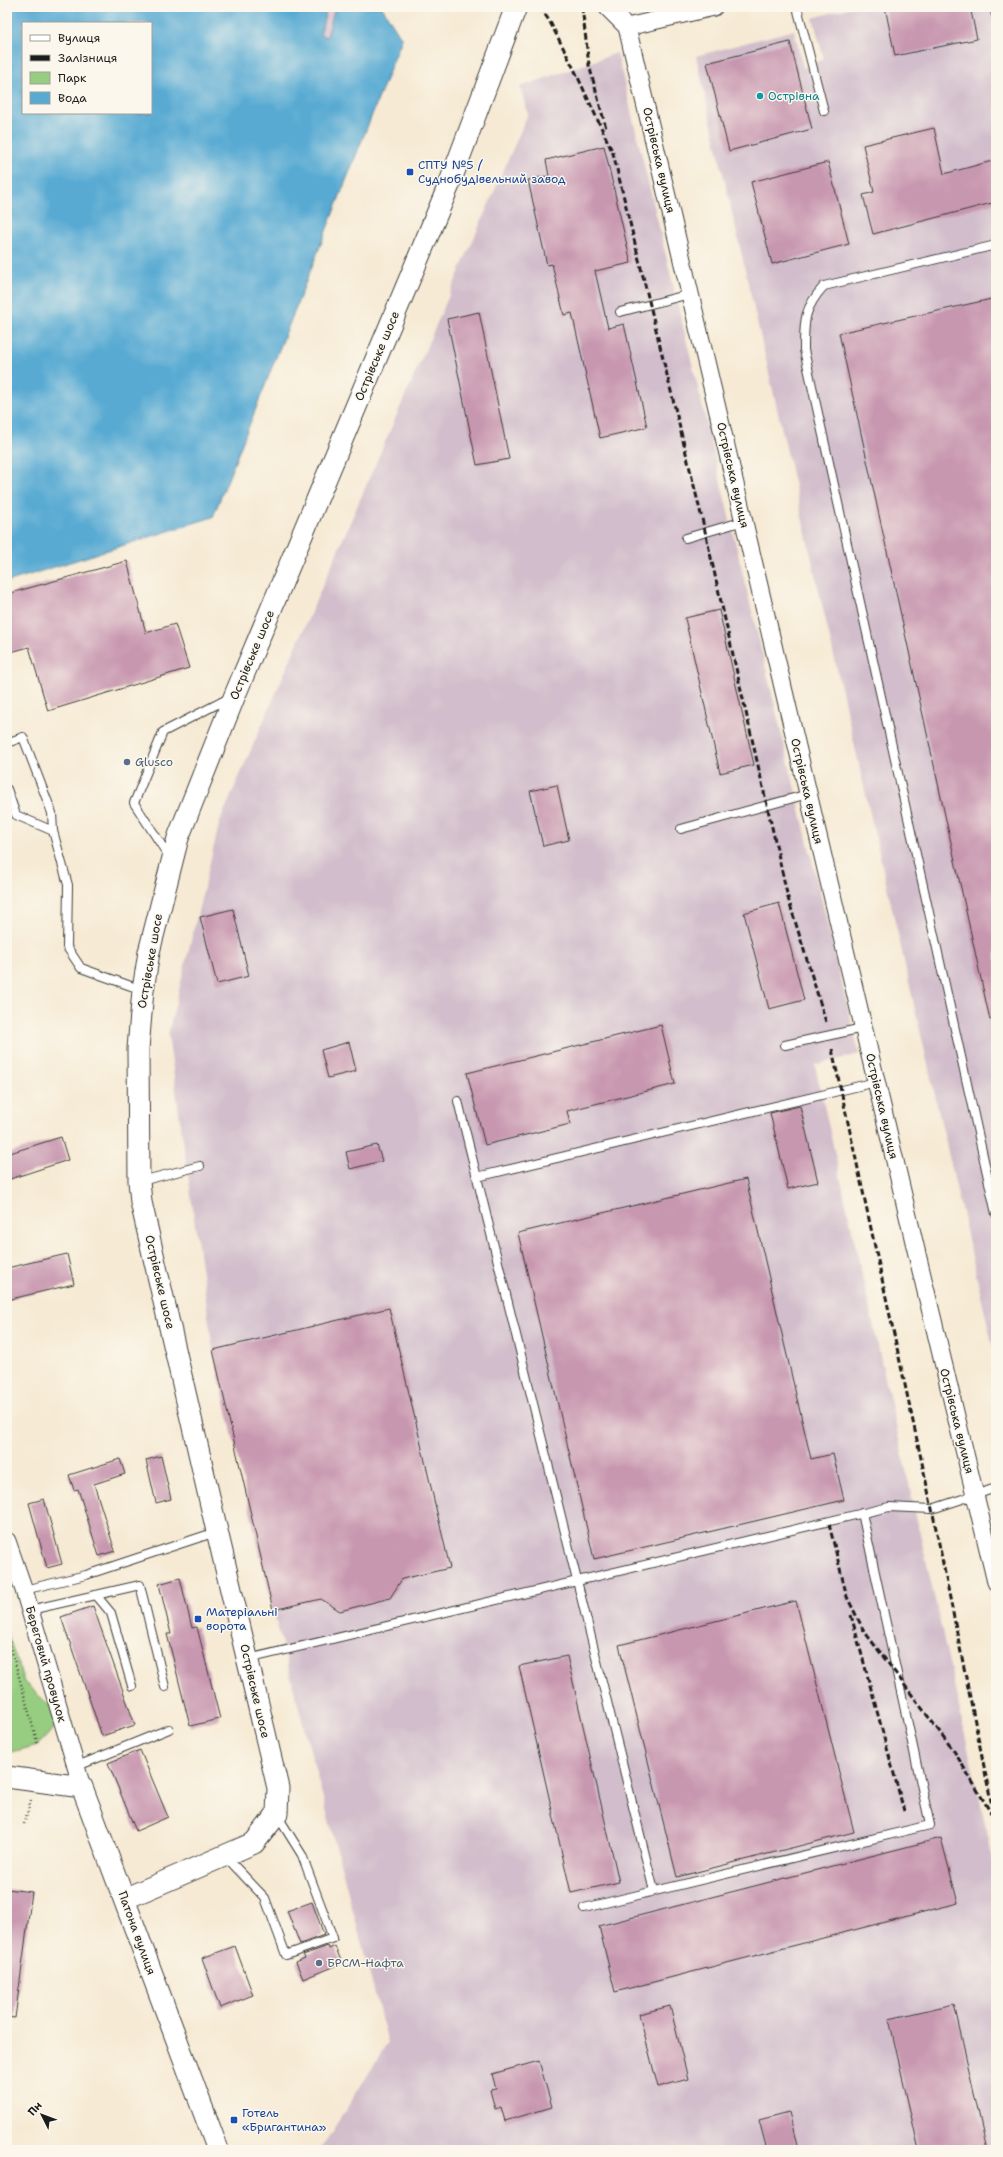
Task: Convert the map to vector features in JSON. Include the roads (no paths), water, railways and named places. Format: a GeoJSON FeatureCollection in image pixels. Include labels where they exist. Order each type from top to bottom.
{"type":"FeatureCollection","features":[{"type":"Feature","properties":{"kind":"street","name":"Острівське шосе"},"geometry":{"type":"LineString","coordinates":[[277,1814],[278,1788],[217,1531],[142,1202],[139,1181],[138,1049],[143,990],[149,952],[178,838],[235,695],[449,185],[516,7]]}},
{"type":"Feature","properties":{"kind":"street"},"geometry":{"type":"LineString","coordinates":[[607,7],[627,27],[714,7]]}},
{"type":"Feature","properties":{"kind":"street","name":"Острівська вулиця"},"geometry":{"type":"LineString","coordinates":[[627,27],[863,1028],[996,1582]]}},
{"type":"Feature","properties":{"kind":"street","name":"Береговий провулок"},"geometry":{"type":"LineString","coordinates":[[7,1541],[24,1590],[82,1787]]}},
{"type":"Feature","properties":{"kind":"street"},"geometry":{"type":"LineString","coordinates":[[7,1777],[82,1787]]}},
{"type":"Feature","properties":{"kind":"street","name":"Патона вулиця"},"geometry":{"type":"LineString","coordinates":[[82,1787],[218,2150]]}},
{"type":"Feature","properties":{"kind":"street"},"geometry":{"type":"LineString","coordinates":[[124,1899],[254,1843],[277,1814]]}},
{"type":"Feature","properties":{"kind":"lane"},"geometry":{"type":"LineString","coordinates":[[796,7],[824,111]]}},
{"type":"Feature","properties":{"kind":"lane"},"geometry":{"type":"LineString","coordinates":[[994,7],[996,15]]}},
{"type":"Feature","properties":{"kind":"lane"},"geometry":{"type":"LineString","coordinates":[[996,245],[824,286],[812,299],[804,321],[804,350],[996,1214]]}},
{"type":"Feature","properties":{"kind":"lane"},"geometry":{"type":"LineString","coordinates":[[620,312],[690,294]]}},
{"type":"Feature","properties":{"kind":"lane"},"geometry":{"type":"LineString","coordinates":[[686,538],[744,520]]}},
{"type":"Feature","properties":{"kind":"lane"},"geometry":{"type":"LineString","coordinates":[[171,861],[134,803],[163,732],[235,695]]}},
{"type":"Feature","properties":{"kind":"lane"},"geometry":{"type":"LineString","coordinates":[[7,744],[23,737],[52,813],[53,832],[68,885],[67,947],[81,968],[143,990]]}},
{"type":"Feature","properties":{"kind":"lane"},"geometry":{"type":"LineString","coordinates":[[7,789],[16,815],[53,832]]}},
{"type":"Feature","properties":{"kind":"lane"},"geometry":{"type":"LineString","coordinates":[[681,830],[808,794]]}},
{"type":"Feature","properties":{"kind":"lane"},"geometry":{"type":"LineString","coordinates":[[785,1045],[863,1028]]}},
{"type":"Feature","properties":{"kind":"lane"},"geometry":{"type":"LineString","coordinates":[[477,1177],[876,1082]]}},
{"type":"Feature","properties":{"kind":"lane"},"geometry":{"type":"LineString","coordinates":[[458,1100],[654,1891]]}},
{"type":"Feature","properties":{"kind":"lane"},"geometry":{"type":"LineString","coordinates":[[139,1181],[200,1166]]}},
{"type":"Feature","properties":{"kind":"lane"},"geometry":{"type":"LineString","coordinates":[[248,1659],[888,1507],[932,1509],[996,1488]]}},
{"type":"Feature","properties":{"kind":"lane"},"geometry":{"type":"LineString","coordinates":[[584,1908],[930,1825],[862,1513]]}},
{"type":"Feature","properties":{"kind":"lane"},"geometry":{"type":"LineString","coordinates":[[24,1590],[86,1575],[217,1531]]}},
{"type":"Feature","properties":{"kind":"lane"},"geometry":{"type":"LineString","coordinates":[[30,1610],[140,1585],[165,1688]]}},
{"type":"Feature","properties":{"kind":"lane"},"geometry":{"type":"LineString","coordinates":[[96,1595],[111,1613],[132,1686]]}},
{"type":"Feature","properties":{"kind":"lane"},"geometry":{"type":"LineString","coordinates":[[75,1767],[169,1729]]}},
{"type":"Feature","properties":{"kind":"lane"},"geometry":{"type":"LineString","coordinates":[[224,1856],[265,1898],[286,1955],[333,1938],[302,1855],[277,1814]]}},
{"type":"Feature","properties":{"kind":"water"},"geometry":{"type":"Polygon","coordinates":[[[7,7],[327,7],[320,35],[327,37],[335,7],[382,7],[402,39],[213,517],[7,582],[7,7]]]}},
{"type":"Feature","properties":{"kind":"railway"},"geometry":{"type":"LineString","coordinates":[[540,7],[550,22],[575,71],[613,153],[705,531],[788,898],[826,1022]]}},
{"type":"Feature","properties":{"kind":"railway"},"geometry":{"type":"LineString","coordinates":[[582,7],[589,65],[606,128]]}},
{"type":"Feature","properties":{"kind":"railway"},"geometry":{"type":"LineString","coordinates":[[832,1049],[932,1509],[996,1826]]}},
{"type":"Feature","properties":{"kind":"railway"},"geometry":{"type":"LineString","coordinates":[[829,1524],[847,1597],[864,1631],[954,1751],[991,1813]]}},
{"type":"Feature","properties":{"kind":"railway"},"geometry":{"type":"LineString","coordinates":[[851,1615],[904,1811]]}},
{"type":"Feature","properties":{"kind":"place","name":"Острівна"},"geometry":{"type":"Point","coordinates":[760,96]}},
{"type":"Feature","properties":{"kind":"place","name":"СПТУ №5 / Суднобудівельний завод"},"geometry":{"type":"Point","coordinates":[410,172]}},
{"type":"Feature","properties":{"kind":"place","name":"Glusco"},"geometry":{"type":"Point","coordinates":[127,762]}},
{"type":"Feature","properties":{"kind":"place","name":"Матеріальні ворота"},"geometry":{"type":"Point","coordinates":[198,1619]}},
{"type":"Feature","properties":{"kind":"place","name":"БРСМ-Нафта"},"geometry":{"type":"Point","coordinates":[319,1963]}},
{"type":"Feature","properties":{"kind":"place","name":"Готель «Бригантина»"},"geometry":{"type":"Point","coordinates":[234,2120]}}]}
